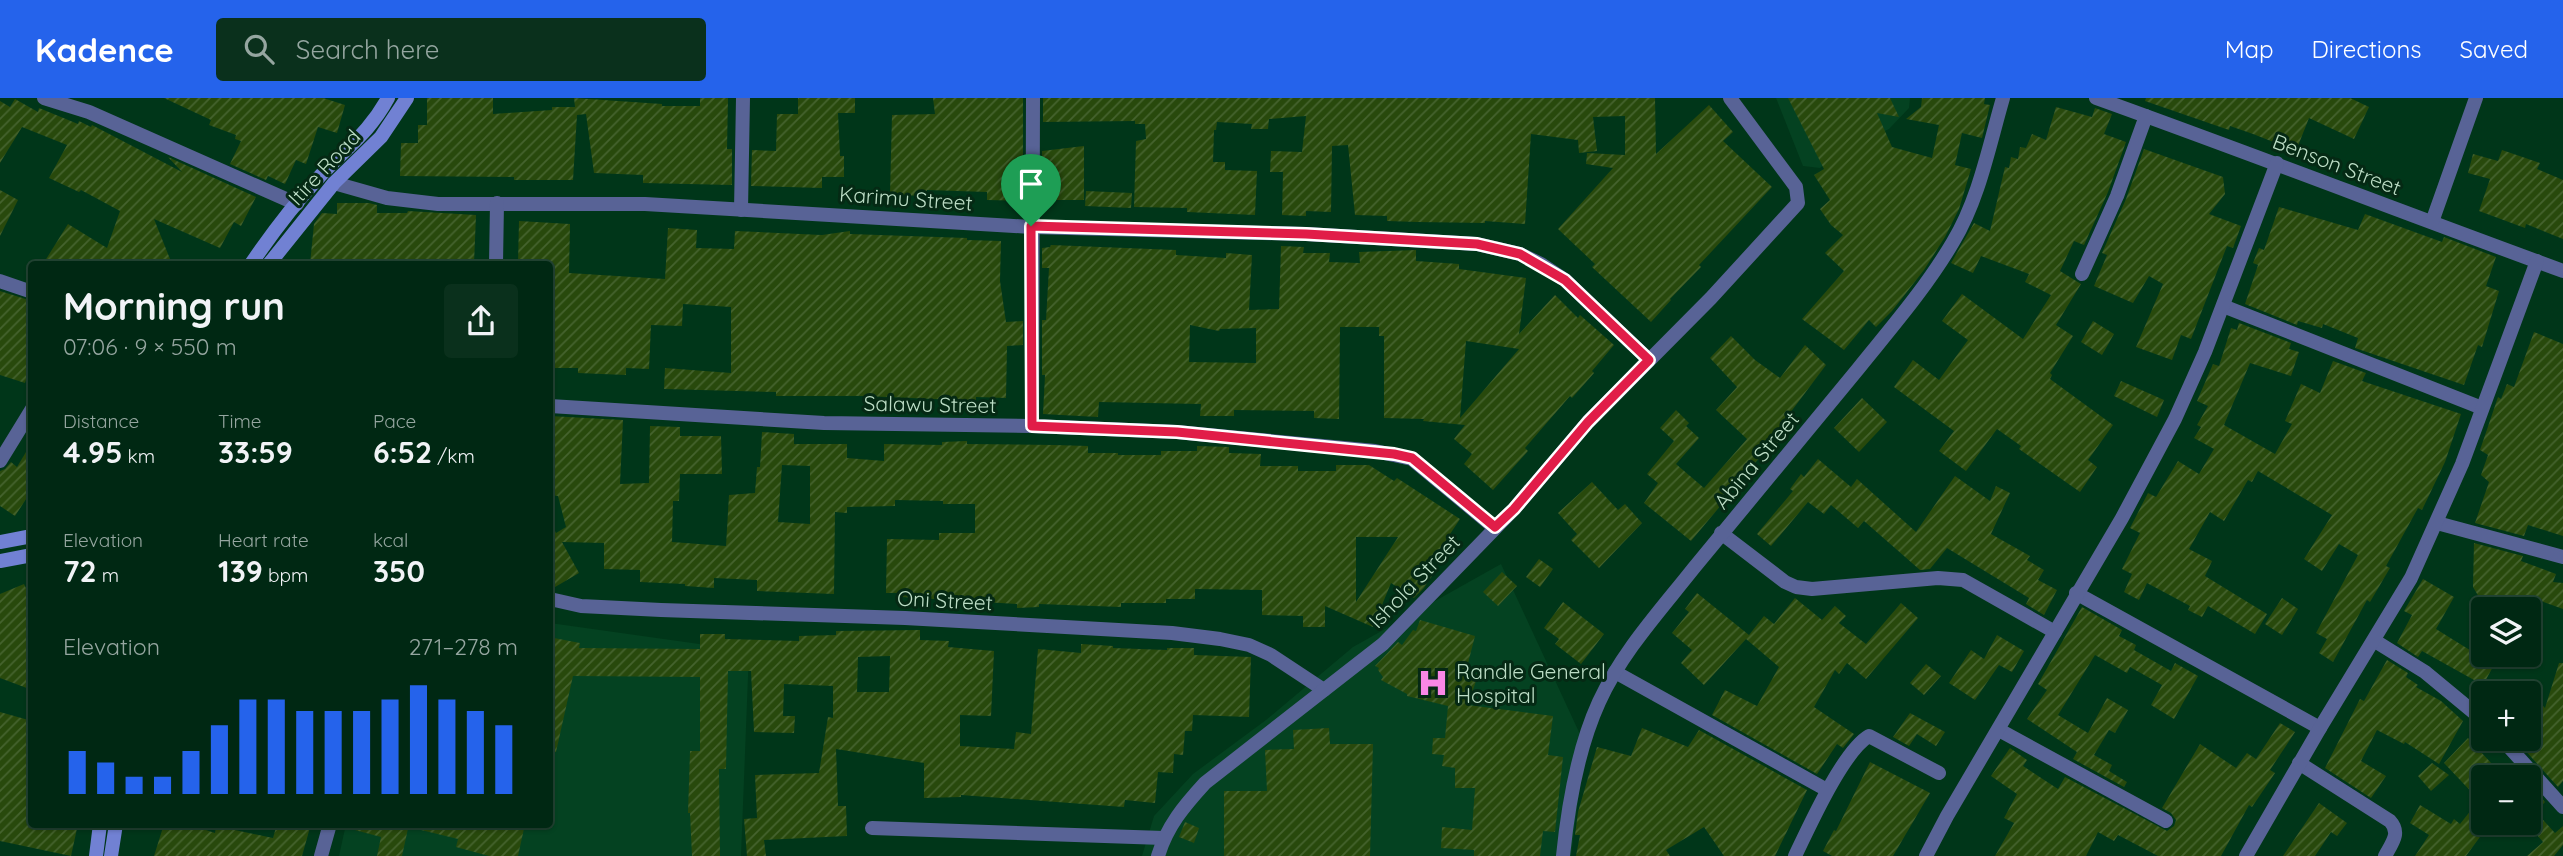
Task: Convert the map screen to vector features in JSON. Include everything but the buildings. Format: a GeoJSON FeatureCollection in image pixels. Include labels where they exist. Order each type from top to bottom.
{"type":"FeatureCollection","features":[{"type":"Feature","properties":{"kind":"main road","name":"Itire Road"},"geometry":{"type":"LineString","coordinates":[[252,261],[322,174],[367,131],[388,98]]}},
{"type":"Feature","properties":{"kind":"main road","name":"Itire Road"},"geometry":{"type":"LineString","coordinates":[[271,261],[334,183],[382,137],[407,98]]}},
{"type":"Feature","properties":{"kind":"main road"},"geometry":{"type":"LineString","coordinates":[[0,542],[28,537]]}},
{"type":"Feature","properties":{"kind":"main road"},"geometry":{"type":"LineString","coordinates":[[0,561],[28,556]]}},
{"type":"Feature","properties":{"kind":"main road"},"geometry":{"type":"LineString","coordinates":[[96,856],[100,828]]}},
{"type":"Feature","properties":{"kind":"main road"},"geometry":{"type":"LineString","coordinates":[[111,856],[115,828]]}},
{"type":"Feature","properties":{"kind":"street"},"geometry":{"type":"LineString","coordinates":[[44,98],[89,112],[297,204]]}},
{"type":"Feature","properties":{"kind":"street"},"geometry":{"type":"LineString","coordinates":[[741,210],[743,98]]}},
{"type":"Feature","properties":{"kind":"street"},"geometry":{"type":"LineString","coordinates":[[1032,426],[1033,98]]}},
{"type":"Feature","properties":{"kind":"street","name":"Ishola Street"},"geometry":{"type":"LineString","coordinates":[[1158,856],[1163,838],[1180,811],[1205,783],[1383,644],[1514,509],[1588,422],[1711,298],[1792,211],[1798,203],[1798,194],[1778,162],[1730,98]]}},
{"type":"Feature","properties":{"kind":"street","name":"Abina Street"},"geometry":{"type":"LineString","coordinates":[[1563,856],[1574,782],[1598,704],[1615,671],[1639,635],[1721,533],[1796,447],[1905,310],[1954,240],[1972,201],[2003,98]]}},
{"type":"Feature","properties":{"kind":"street","name":"Benson Street"},"geometry":{"type":"LineString","coordinates":[[2096,98],[2563,271]]}},
{"type":"Feature","properties":{"kind":"street"},"geometry":{"type":"LineString","coordinates":[[2432,222],[2475,100]]}},
{"type":"Feature","properties":{"kind":"street"},"geometry":{"type":"LineString","coordinates":[[2082,274],[2117,196],[2146,116]]}},
{"type":"Feature","properties":{"kind":"street"},"geometry":{"type":"LineString","coordinates":[[1926,856],[2076,593],[2122,518],[2175,419],[2223,306],[2277,163]]}},
{"type":"Feature","properties":{"kind":"street","name":"Karimu Street"},"geometry":{"type":"LineString","coordinates":[[334,183],[387,198],[438,204],[645,204],[1031,226],[1306,234],[1477,244],[1520,254],[1565,280],[1649,360]]}},
{"type":"Feature","properties":{"kind":"street"},"geometry":{"type":"LineString","coordinates":[[496,261],[497,203]]}},
{"type":"Feature","properties":{"kind":"street"},"geometry":{"type":"LineString","coordinates":[[2246,856],[2411,578],[2462,464],[2537,261]]}},
{"type":"Feature","properties":{"kind":"street"},"geometry":{"type":"LineString","coordinates":[[0,281],[28,291]]}},
{"type":"Feature","properties":{"kind":"street"},"geometry":{"type":"LineString","coordinates":[[2223,306],[2482,408]]}},
{"type":"Feature","properties":{"kind":"street","name":"Salawu Street"},"geometry":{"type":"LineString","coordinates":[[553,406],[824,423],[1032,426],[1177,432],[1394,454],[1412,458],[1495,527]]}},
{"type":"Feature","properties":{"kind":"street"},"geometry":{"type":"LineString","coordinates":[[0,461],[28,416]]}},
{"type":"Feature","properties":{"kind":"street"},"geometry":{"type":"LineString","coordinates":[[2437,523],[2563,557]]}},
{"type":"Feature","properties":{"kind":"street"},"geometry":{"type":"LineString","coordinates":[[1721,533],[1785,582],[1796,587],[1812,589],[1938,579],[1962,580],[2055,632]]}},
{"type":"Feature","properties":{"kind":"street"},"geometry":{"type":"LineString","coordinates":[[2076,593],[2320,728]]}},
{"type":"Feature","properties":{"kind":"street","name":"Oni Street"},"geometry":{"type":"LineString","coordinates":[[553,600],[581,606],[648,610],[905,618],[1172,633],[1249,645],[1272,654],[1324,690]]}},
{"type":"Feature","properties":{"kind":"street"},"geometry":{"type":"LineString","coordinates":[[2375,641],[2425,672],[2471,710]]}},
{"type":"Feature","properties":{"kind":"street"},"geometry":{"type":"LineString","coordinates":[[1615,671],[1828,790]]}},
{"type":"Feature","properties":{"kind":"street"},"geometry":{"type":"LineString","coordinates":[[1999,730],[2166,821]]}},
{"type":"Feature","properties":{"kind":"street"},"geometry":{"type":"LineString","coordinates":[[1795,856],[1828,790],[1859,745],[1869,736],[1939,773]]}},
{"type":"Feature","properties":{"kind":"street"},"geometry":{"type":"LineString","coordinates":[[2513,751],[2563,807]]}},
{"type":"Feature","properties":{"kind":"street"},"geometry":{"type":"LineString","coordinates":[[2299,763],[2395,826],[2396,836],[2385,856]]}},
{"type":"Feature","properties":{"kind":"street"},"geometry":{"type":"LineString","coordinates":[[321,856],[329,828]]}},
{"type":"Feature","properties":{"kind":"street"},"geometry":{"type":"LineString","coordinates":[[872,828],[1163,838]]}},
{"type":"Feature","properties":{"kind":"shaded area"},"geometry":{"type":"Polygon","coordinates":[[[1776,98],[1910,98],[1909,108],[1889,129],[1849,148],[1820,168],[1803,166],[1776,98]]]}},
{"type":"Feature","properties":{"kind":"shaded area","name":"Randle General Hospital"},"geometry":{"type":"Polygon","coordinates":[[[1501,564],[1585,745],[1571,856],[1142,856],[1154,816],[1193,774],[1266,720],[1353,647],[1501,564]]]}},
{"type":"Feature","properties":{"kind":"shaded area"},"geometry":{"type":"Polygon","coordinates":[[[553,623],[749,651],[741,856],[339,856],[345,828],[553,828],[553,623]]]}},
{"type":"Feature","properties":{"kind":"place","name":"Randle General Hospital"},"geometry":{"type":"Point","coordinates":[1433,683]}},
{"type":"Feature","properties":{"kind":"route"},"geometry":{"type":"LineString","coordinates":[[1031,226],[1306,234],[1477,244],[1520,254],[1565,280],[1649,360],[1588,422],[1514,509],[1495,527],[1412,458],[1394,454],[1177,432],[1032,426],[1031,226]]}}]}
